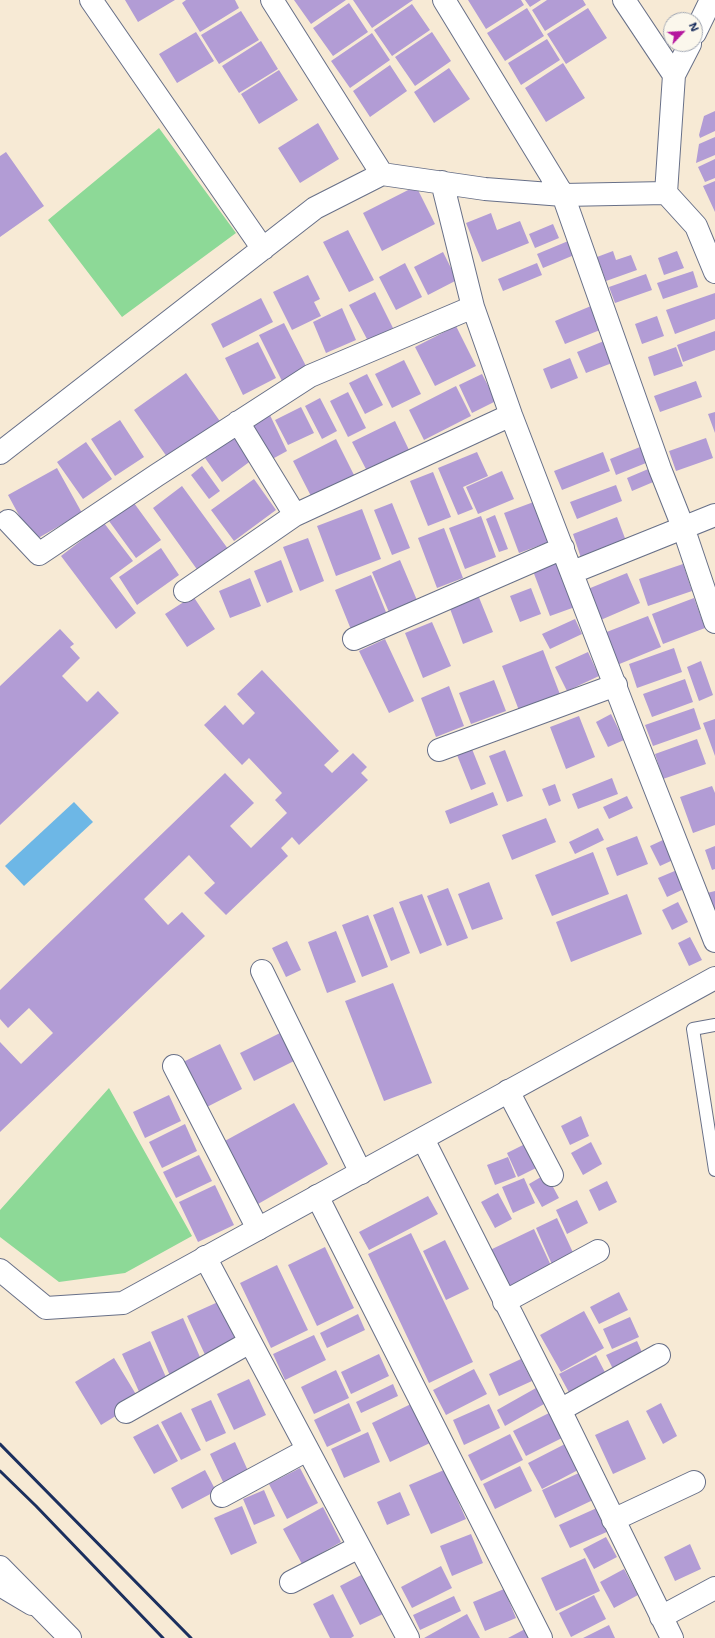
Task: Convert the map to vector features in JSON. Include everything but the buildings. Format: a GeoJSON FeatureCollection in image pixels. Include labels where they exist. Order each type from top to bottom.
{"type":"FeatureCollection","features":[{"type":"Feature","properties":{"kind":"street"},"geometry":{"type":"LineString","coordinates":[[91,0],[263,249]]}},
{"type":"Feature","properties":{"kind":"street"},"geometry":{"type":"LineString","coordinates":[[272,0],[382,174]]}},
{"type":"Feature","properties":{"kind":"street"},"geometry":{"type":"LineString","coordinates":[[444,0],[563,195],[658,462],[683,527],[715,622]]}},
{"type":"Feature","properties":{"kind":"street"},"geometry":{"type":"LineString","coordinates":[[624,0],[674,75]]}},
{"type":"Feature","properties":{"kind":"street"},"geometry":{"type":"LineString","coordinates":[[703,16],[711,0]]}},
{"type":"Feature","properties":{"kind":"street"},"geometry":{"type":"LineString","coordinates":[[686,52],[674,75],[666,193],[696,226],[715,272]]}},
{"type":"Feature","properties":{"kind":"street"},"geometry":{"type":"LineString","coordinates":[[0,453],[315,208],[382,174],[485,189],[563,195],[666,193]]}},
{"type":"Feature","properties":{"kind":"street"},"geometry":{"type":"LineString","coordinates":[[442,182],[473,306],[512,415],[637,743],[715,941]]}},
{"type":"Feature","properties":{"kind":"street"},"geometry":{"type":"LineString","coordinates":[[3,517],[39,554],[157,475],[310,376],[473,306]]}},
{"type":"Feature","properties":{"kind":"street"},"geometry":{"type":"LineString","coordinates":[[185,591],[295,515],[512,415]]}},
{"type":"Feature","properties":{"kind":"street"},"geometry":{"type":"LineString","coordinates":[[238,422],[295,515]]}},
{"type":"Feature","properties":{"kind":"street"},"geometry":{"type":"LineString","coordinates":[[573,572],[715,515]]}},
{"type":"Feature","properties":{"kind":"street"},"geometry":{"type":"LineString","coordinates":[[354,639],[563,548]]}},
{"type":"Feature","properties":{"kind":"street"},"geometry":{"type":"LineString","coordinates":[[439,750],[616,685]]}},
{"type":"Feature","properties":{"kind":"street"},"geometry":{"type":"LineString","coordinates":[[262,971],[361,1173]]}},
{"type":"Feature","properties":{"kind":"street"},"geometry":{"type":"LineString","coordinates":[[0,1270],[46,1308],[123,1303],[715,978]]}},
{"type":"Feature","properties":{"kind":"street"},"geometry":{"type":"LineString","coordinates":[[174,1066],[258,1229]]}},
{"type":"Feature","properties":{"kind":"street"},"geometry":{"type":"LineString","coordinates":[[508,1091],[552,1175]]}},
{"type":"Feature","properties":{"kind":"street"},"geometry":{"type":"LineString","coordinates":[[423,1139],[504,1302],[560,1410],[672,1638]]}},
{"type":"Feature","properties":{"kind":"street"},"geometry":{"type":"LineString","coordinates":[[317,1196],[541,1638]]}},
{"type":"Feature","properties":{"kind":"street"},"geometry":{"type":"LineString","coordinates":[[504,1302],[598,1251]]}},
{"type":"Feature","properties":{"kind":"street"},"geometry":{"type":"LineString","coordinates":[[205,1257],[408,1638]]}},
{"type":"Feature","properties":{"kind":"street"},"geometry":{"type":"LineString","coordinates":[[126,1412],[250,1342]]}},
{"type":"Feature","properties":{"kind":"street"},"geometry":{"type":"LineString","coordinates":[[560,1410],[659,1355]]}},
{"type":"Feature","properties":{"kind":"street"},"geometry":{"type":"LineString","coordinates":[[222,1496],[307,1450]]}},
{"type":"Feature","properties":{"kind":"street"},"geometry":{"type":"LineString","coordinates":[[613,1520],[694,1482]]}},
{"type":"Feature","properties":{"kind":"street"},"geometry":{"type":"LineString","coordinates":[[291,1582],[359,1547]]}},
{"type":"Feature","properties":{"kind":"street"},"geometry":{"type":"LineString","coordinates":[[0,1567],[70,1638]]}},
{"type":"Feature","properties":{"kind":"street"},"geometry":{"type":"LineString","coordinates":[[0,1586],[38,1607]]}},
{"type":"Feature","properties":{"kind":"street"},"geometry":{"type":"LineString","coordinates":[[661,1617],[715,1588]]}},
{"type":"Feature","properties":{"kind":"lane"},"geometry":{"type":"LineString","coordinates":[[715,1025],[693,1029],[715,1170]]}},
{"type":"Feature","properties":{"kind":"green space"},"geometry":{"type":"Polygon","coordinates":[[[159,128],[236,233],[122,317],[48,220],[159,128]]]}},
{"type":"Feature","properties":{"kind":"green space"},"geometry":{"type":"Polygon","coordinates":[[[109,1088],[192,1236],[125,1273],[59,1282],[0,1237],[0,1210],[109,1088]]]}},
{"type":"Feature","properties":{"kind":"water"},"geometry":{"type":"Polygon","coordinates":[[[74,802],[93,822],[24,886],[5,866],[74,802]]]}},
{"type":"Feature","properties":{"kind":"railway"},"geometry":{"type":"LineString","coordinates":[[0,1444],[191,1638]]}},
{"type":"Feature","properties":{"kind":"railway"},"geometry":{"type":"LineString","coordinates":[[0,1471],[36,1506],[163,1638]]}}]}
